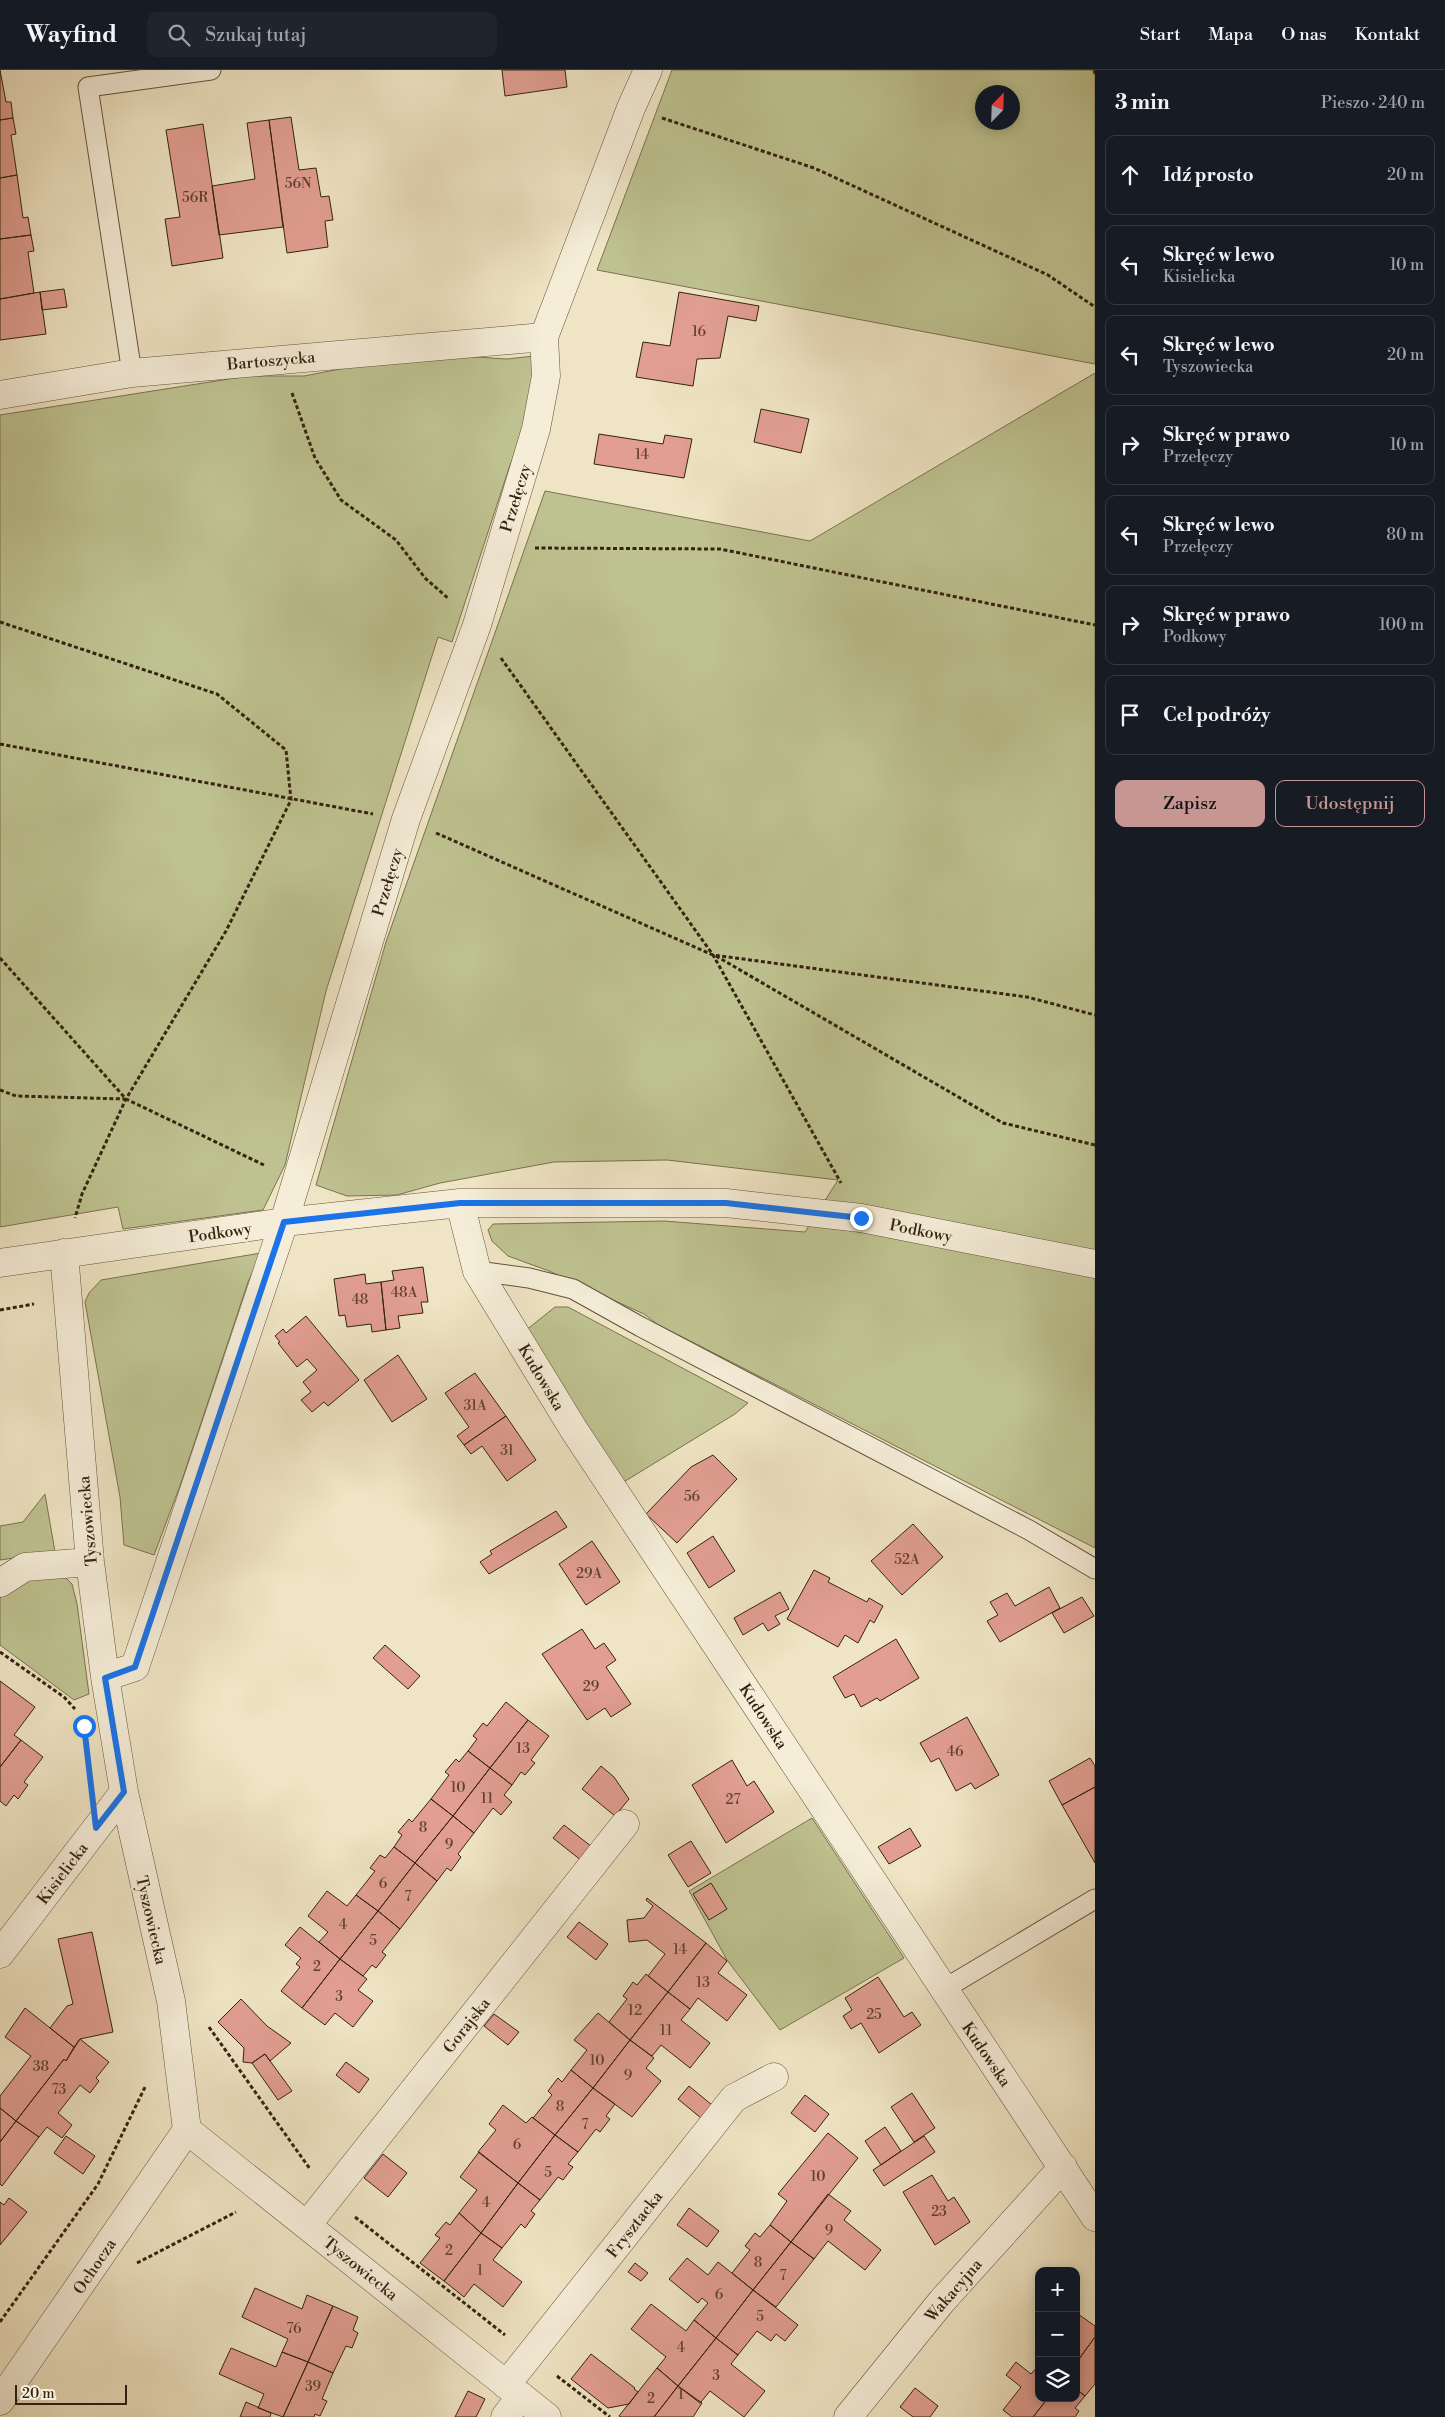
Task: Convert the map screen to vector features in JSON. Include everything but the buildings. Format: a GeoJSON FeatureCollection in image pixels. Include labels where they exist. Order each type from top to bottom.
{"type":"FeatureCollection","features":[{"type":"Feature","properties":{"kind":"street","name":"Przełęczy"},"geometry":{"type":"LineString","coordinates":[[105,1678],[135,1667],[284,1222],[406,819],[477,625],[536,429],[546,376],[544,337],[631,108],[648,70]]}},
{"type":"Feature","properties":{"kind":"street","name":"Bartoszycka"},"geometry":{"type":"LineString","coordinates":[[0,395],[132,373],[544,337]]}},
{"type":"Feature","properties":{"kind":"street","name":"Podkowy"},"geometry":{"type":"LineString","coordinates":[[0,1263],[284,1222],[460,1203],[726,1203],[861,1218],[1095,1264]]}},
{"type":"Feature","properties":{"kind":"street","name":"Kudowska"},"geometry":{"type":"LineString","coordinates":[[460,1203],[477,1271],[574,1430],[1095,2217]]}},
{"type":"Feature","properties":{"kind":"street","name":"Tyszowiecka"},"geometry":{"type":"LineString","coordinates":[[64,1253],[90,1562],[105,1678],[124,1792],[171,2000],[187,2130],[307,2225],[510,2399],[547,2417]]}},
{"type":"Feature","properties":{"kind":"street"},"geometry":{"type":"LineString","coordinates":[[0,1583],[25,1567],[90,1562]]}},
{"type":"Feature","properties":{"kind":"street","name":"Kisielicka"},"geometry":{"type":"LineString","coordinates":[[0,1954],[124,1792]]}},
{"type":"Feature","properties":{"kind":"street","name":"Gorajska"},"geometry":{"type":"LineString","coordinates":[[307,2225],[625,1824]]}},
{"type":"Feature","properties":{"kind":"street","name":"Frysztacka"},"geometry":{"type":"LineString","coordinates":[[510,2399],[530,2355],[734,2098],[774,2077]]}},
{"type":"Feature","properties":{"kind":"street","name":"Ochocza"},"geometry":{"type":"LineString","coordinates":[[0,2401],[187,2130]]}},
{"type":"Feature","properties":{"kind":"street","name":"Wakacyjna"},"geometry":{"type":"LineString","coordinates":[[848,2417],[942,2301],[1062,2167]]}},
{"type":"Feature","properties":{"kind":"lane"},"geometry":{"type":"LineString","coordinates":[[132,373],[88,87],[211,70]]}},
{"type":"Feature","properties":{"kind":"lane"},"geometry":{"type":"LineString","coordinates":[[477,1271],[529,1278],[573,1289],[641,1327],[1029,1530],[1095,1569]]}},
{"type":"Feature","properties":{"kind":"lane"},"geometry":{"type":"LineString","coordinates":[[944,1990],[1095,1900]]}},
{"type":"Feature","properties":{"kind":"path"},"geometry":{"type":"LineString","coordinates":[[1094,70],[1095,74]]}},
{"type":"Feature","properties":{"kind":"path"},"geometry":{"type":"LineString","coordinates":[[631,108],[814,168],[1048,275],[1095,307]]}},
{"type":"Feature","properties":{"kind":"path"},"geometry":{"type":"LineString","coordinates":[[276,360],[298,408],[315,458],[341,500],[396,540],[426,578],[477,625],[714,955],[861,1218]]}},
{"type":"Feature","properties":{"kind":"path"},"geometry":{"type":"LineString","coordinates":[[499,547],[720,549],[1095,625]]}},
{"type":"Feature","properties":{"kind":"path"},"geometry":{"type":"LineString","coordinates":[[0,622],[217,694],[286,750],[291,800],[226,931],[126,1100],[82,1194],[64,1253]]}},
{"type":"Feature","properties":{"kind":"path"},"geometry":{"type":"LineString","coordinates":[[0,744],[291,800],[406,819],[714,955],[1002,1124],[1095,1145]]}},
{"type":"Feature","properties":{"kind":"path"},"geometry":{"type":"LineString","coordinates":[[714,955],[1027,997],[1095,1014]]}},
{"type":"Feature","properties":{"kind":"path"},"geometry":{"type":"LineString","coordinates":[[0,958],[126,1100]]}},
{"type":"Feature","properties":{"kind":"path"},"geometry":{"type":"LineString","coordinates":[[0,1090],[16,1096],[126,1100],[296,1180]]}},
{"type":"Feature","properties":{"kind":"path"},"geometry":{"type":"LineString","coordinates":[[0,1652],[64,1696],[77,1712]]}},
{"type":"Feature","properties":{"kind":"path"},"geometry":{"type":"LineString","coordinates":[[205,2022],[330,2197],[610,2417]]}},
{"type":"Feature","properties":{"kind":"path"},"geometry":{"type":"LineString","coordinates":[[0,2322],[98,2184],[148,2081]]}},
{"type":"Feature","properties":{"kind":"path"},"geometry":{"type":"LineString","coordinates":[[135,2264],[268,2195]]}},
{"type":"Feature","properties":{"kind":"green space"},"geometry":{"type":"Polygon","coordinates":[[[672,70],[1095,70],[1095,364],[597,270],[672,70]]]}},
{"type":"Feature","properties":{"kind":"green space"},"geometry":{"type":"Polygon","coordinates":[[[459,356],[507,359],[534,356],[533,411],[510,465],[452,642],[438,637],[326,991],[285,1165],[263,1210],[123,1229],[118,1207],[0,1227],[0,415],[248,376],[304,376],[377,362],[459,356]]]}},
{"type":"Feature","properties":{"kind":"green space"},"geometry":{"type":"Polygon","coordinates":[[[1095,373],[1095,1548],[657,1324],[644,1314],[549,1271],[508,1256],[492,1241],[488,1230],[493,1224],[664,1221],[805,1232],[838,1180],[667,1160],[554,1162],[440,1183],[397,1195],[347,1196],[316,1185],[386,942],[545,491],[810,541],[1095,373]]]}},
{"type":"Feature","properties":{"kind":"green space"},"geometry":{"type":"Polygon","coordinates":[[[261,1253],[248,1282],[181,1483],[154,1555],[124,1545],[120,1497],[85,1302],[89,1293],[101,1280],[261,1253]]]}},
{"type":"Feature","properties":{"kind":"green space"},"geometry":{"type":"Polygon","coordinates":[[[555,1307],[568,1307],[748,1403],[735,1414],[622,1483],[525,1331],[555,1307]]]}},
{"type":"Feature","properties":{"kind":"green space"},"geometry":{"type":"Polygon","coordinates":[[[45,1494],[55,1552],[0,1560],[0,1526],[23,1522],[45,1494]]]}},
{"type":"Feature","properties":{"kind":"green space"},"geometry":{"type":"Polygon","coordinates":[[[63,1575],[72,1584],[77,1604],[89,1694],[74,1700],[0,1645],[0,1598],[5,1592],[25,1577],[63,1575]]]}},
{"type":"Feature","properties":{"kind":"green space"},"geometry":{"type":"Polygon","coordinates":[[[812,1818],[904,1958],[780,2030],[727,1960],[689,1891],[812,1818]]]}},
{"type":"Feature","properties":{"kind":"route"},"geometry":{"type":"LineString","coordinates":[[84,1726],[96,1828],[124,1792],[105,1678],[135,1667],[284,1222],[460,1203],[726,1203],[861,1218]]}}]}
